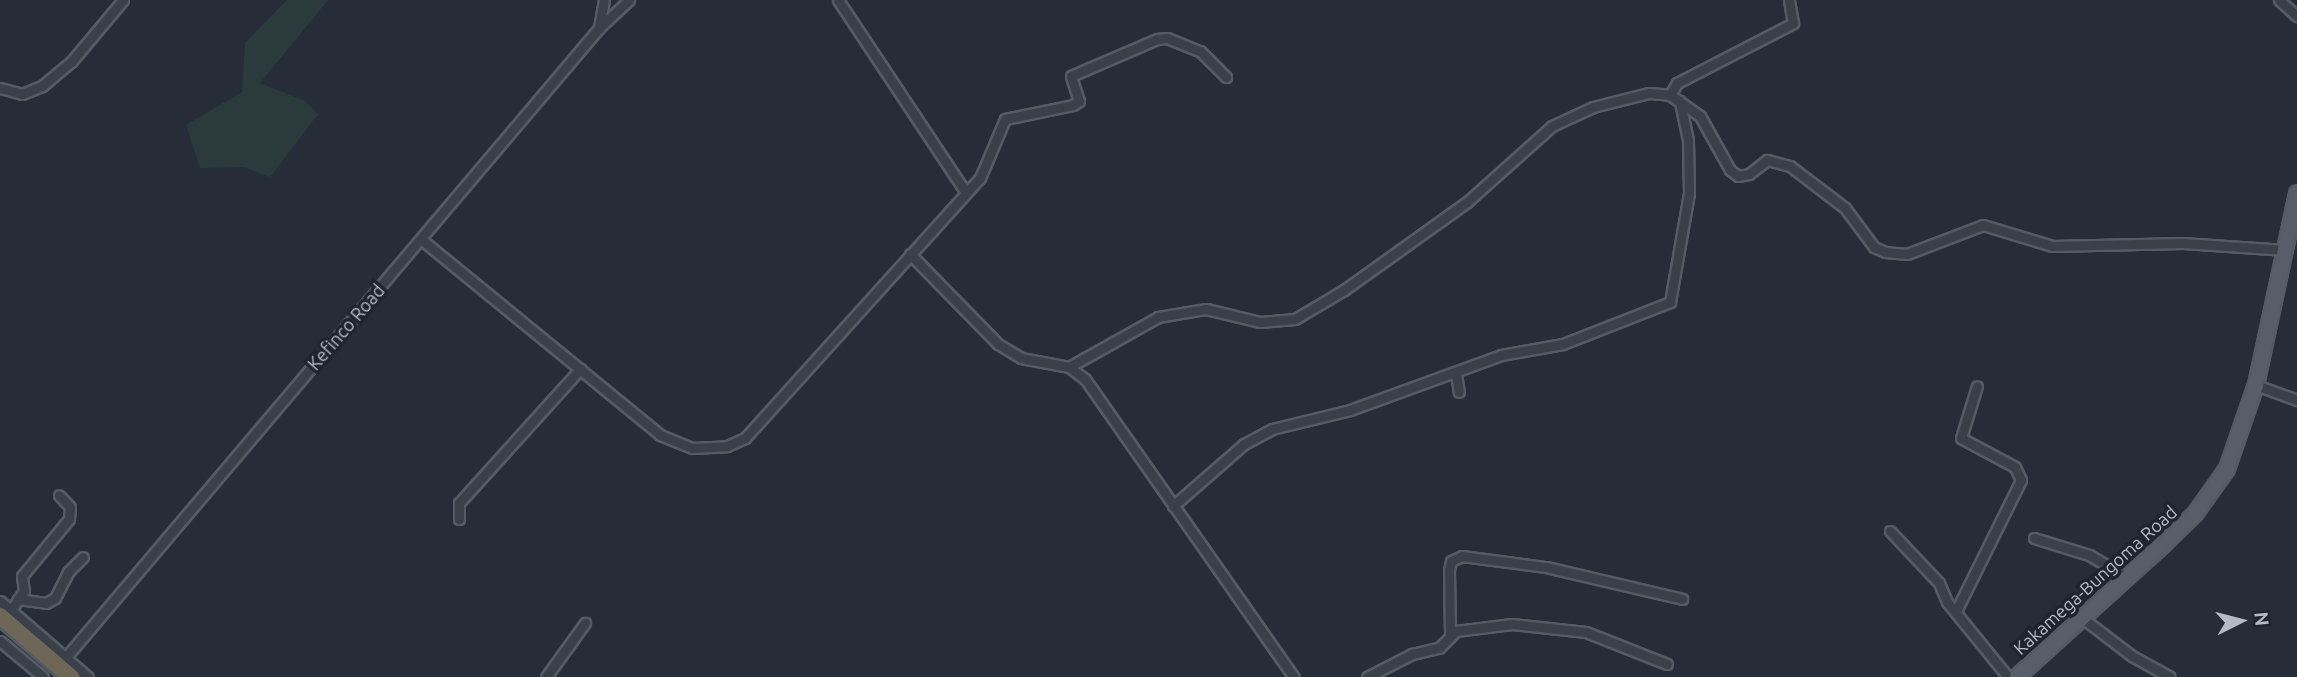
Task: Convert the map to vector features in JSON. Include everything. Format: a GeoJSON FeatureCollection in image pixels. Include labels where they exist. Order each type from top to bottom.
{"type":"FeatureCollection","features":[{"type":"Feature","properties":{"kind":"highway"},"geometry":{"type":"LineString","coordinates":[[5,613],[71,677]]}},
{"type":"Feature","properties":{"kind":"highway"},"geometry":{"type":"LineString","coordinates":[[0,630],[55,677]]}},
{"type":"Feature","properties":{"kind":"main road","name":"Kakamega-Bungoma Road"},"geometry":{"type":"LineString","coordinates":[[2017,677],[2195,514],[2213,490],[2238,443],[2256,385],[2297,193]]}},
{"type":"Feature","properties":{"kind":"street"},"geometry":{"type":"LineString","coordinates":[[0,88],[22,94],[42,86],[71,62],[123,0]]}},
{"type":"Feature","properties":{"kind":"street"},"geometry":{"type":"LineString","coordinates":[[599,28],[604,0]]}},
{"type":"Feature","properties":{"kind":"street","name":"Kefinco Road"},"geometry":{"type":"LineString","coordinates":[[66,657],[599,28],[629,0]]}},
{"type":"Feature","properties":{"kind":"street"},"geometry":{"type":"LineString","coordinates":[[838,0],[964,190]]}},
{"type":"Feature","properties":{"kind":"street"},"geometry":{"type":"LineString","coordinates":[[1670,95],[1677,83],[1793,23],[1789,0]]}},
{"type":"Feature","properties":{"kind":"street"},"geometry":{"type":"LineString","coordinates":[[2279,0],[2297,16]]}},
{"type":"Feature","properties":{"kind":"street"},"geometry":{"type":"LineString","coordinates":[[422,240],[676,445],[710,449],[726,446],[745,438],[964,190],[980,178],[1005,119],[1073,106],[1079,101],[1072,76],[1123,51],[1167,38],[1200,51],[1226,77]]}},
{"type":"Feature","properties":{"kind":"street"},"geometry":{"type":"LineString","coordinates":[[1069,367],[1157,317],[1206,309],[1260,323],[1295,319],[1344,290],[1467,202],[1566,117],[1649,93],[1670,95],[1700,116],[1730,170],[1738,176],[1749,174],[1767,160],[1790,166],[1845,208],[1874,247],[1885,252],[1907,254],[1983,225],[2052,246],[2183,243],[2286,250]]}},
{"type":"Feature","properties":{"kind":"street"},"geometry":{"type":"LineString","coordinates":[[1173,506],[1244,443],[1272,429],[1350,410],[1456,374],[1501,355],[1563,344],[1670,302],[1689,193],[1688,140],[1680,101]]}},
{"type":"Feature","properties":{"kind":"street"},"geometry":{"type":"LineString","coordinates":[[910,254],[998,344],[1021,358],[1069,367],[1085,379],[1294,677]]}},
{"type":"Feature","properties":{"kind":"street"},"geometry":{"type":"LineString","coordinates":[[459,519],[459,503],[580,369]]}},
{"type":"Feature","properties":{"kind":"street"},"geometry":{"type":"LineString","coordinates":[[1456,374],[1459,392]]}},
{"type":"Feature","properties":{"kind":"street"},"geometry":{"type":"LineString","coordinates":[[2256,385],[2297,400]]}},
{"type":"Feature","properties":{"kind":"street"},"geometry":{"type":"LineString","coordinates":[[1956,611],[2021,480],[2015,467],[1961,438],[1977,386]]}},
{"type":"Feature","properties":{"kind":"street"},"geometry":{"type":"LineString","coordinates":[[5,613],[24,591],[22,576],[69,519],[71,508],[60,495]]}},
{"type":"Feature","properties":{"kind":"street"},"geometry":{"type":"LineString","coordinates":[[1891,531],[1939,583],[1956,611],[2008,677]]}},
{"type":"Feature","properties":{"kind":"street"},"geometry":{"type":"LineString","coordinates":[[2034,538],[2089,555],[2127,577]]}},
{"type":"Feature","properties":{"kind":"street"},"geometry":{"type":"LineString","coordinates":[[1367,677],[1412,654],[1439,648],[1451,633],[1449,570],[1451,561],[1462,556],[1546,567],[1682,599]]}},
{"type":"Feature","properties":{"kind":"street"},"geometry":{"type":"LineString","coordinates":[[18,599],[46,603],[55,598],[68,572],[83,557]]}},
{"type":"Feature","properties":{"kind":"street"},"geometry":{"type":"LineString","coordinates":[[0,601],[5,613],[66,657],[88,677]]}},
{"type":"Feature","properties":{"kind":"street"},"geometry":{"type":"LineString","coordinates":[[2081,617],[2132,656],[2170,677]]}},
{"type":"Feature","properties":{"kind":"street"},"geometry":{"type":"LineString","coordinates":[[546,677],[585,623]]}},
{"type":"Feature","properties":{"kind":"street"},"geometry":{"type":"LineString","coordinates":[[1451,633],[1512,624],[1545,625],[1586,632],[1667,664]]}},
{"type":"Feature","properties":{"kind":"street"},"geometry":{"type":"LineString","coordinates":[[0,641],[43,677]]}},
{"type":"Feature","properties":{"kind":"shaded area"},"geometry":{"type":"Polygon","coordinates":[[[287,0],[328,0],[260,83],[305,101],[318,114],[270,177],[243,167],[200,168],[186,125],[242,92],[245,43],[287,0]]]}}]}
